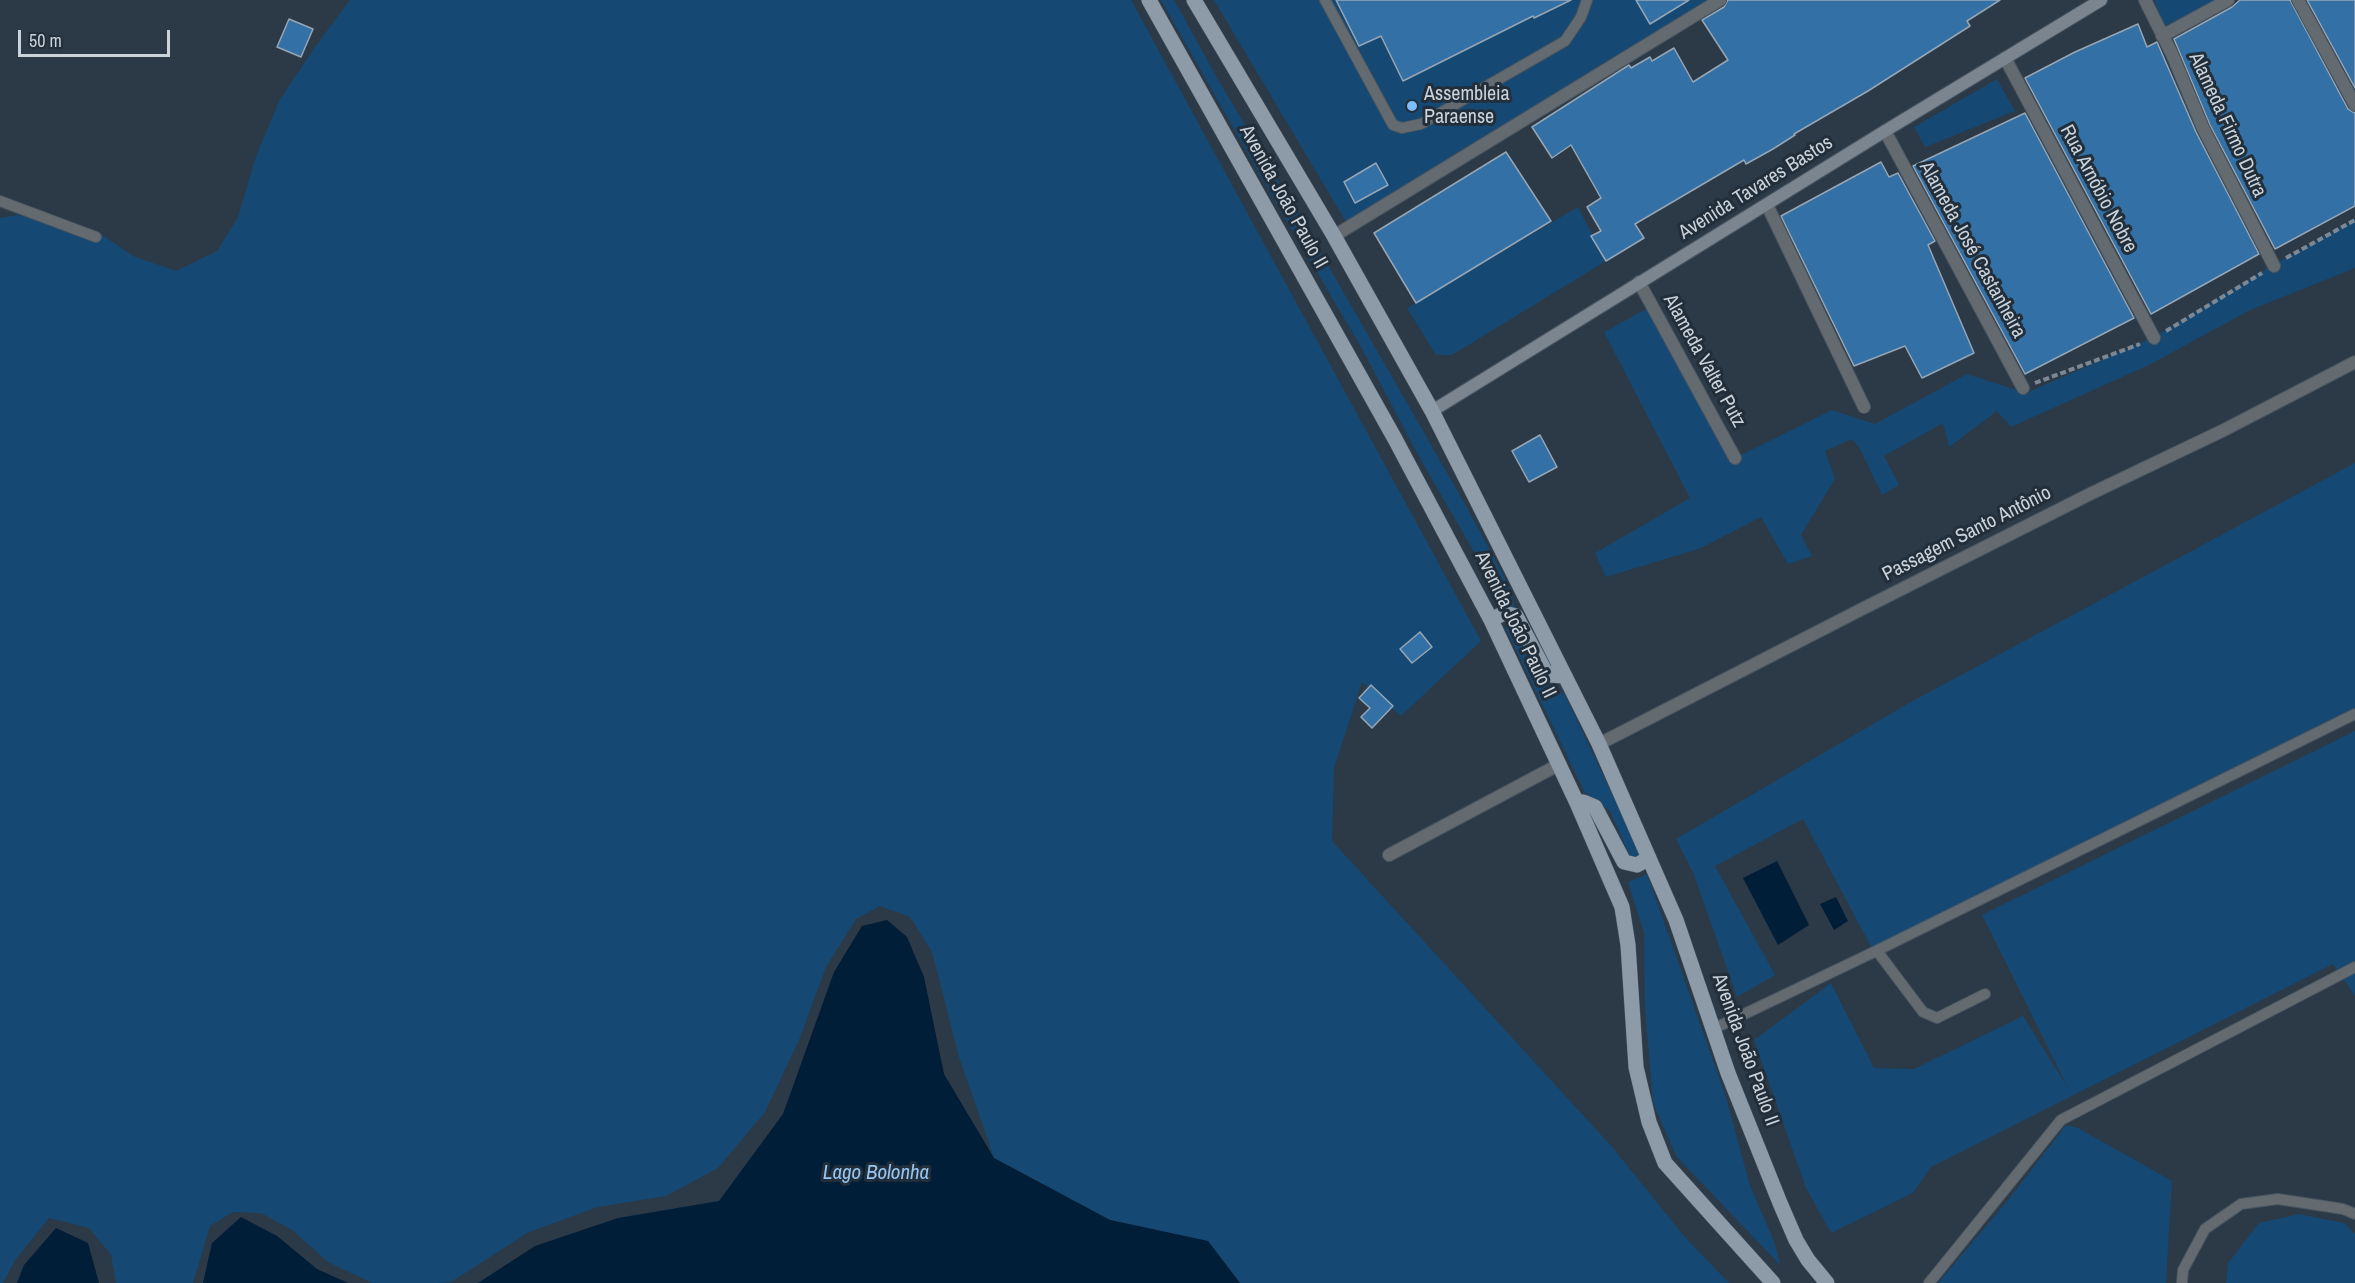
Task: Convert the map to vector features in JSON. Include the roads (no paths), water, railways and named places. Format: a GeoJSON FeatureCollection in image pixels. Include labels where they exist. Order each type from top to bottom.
{"type":"FeatureCollection","features":[{"type":"Feature","properties":{"kind":"main road","name":"Avenida João Paulo II"},"geometry":{"type":"LineString","coordinates":[[1149,0],[1395,439],[1491,620],[1577,803],[1622,907],[1628,945],[1636,1067],[1649,1122],[1665,1163],[1773,1283]]}},
{"type":"Feature","properties":{"kind":"main road","name":"Avenida João Paulo II"},"geometry":{"type":"LineString","coordinates":[[1194,0],[1334,236],[1432,411],[1599,744],[1676,920],[1728,1073],[1796,1239],[1808,1260],[1827,1283]]}},
{"type":"Feature","properties":{"kind":"main road","name":"Avenida Tavares Bastos"},"geometry":{"type":"LineString","coordinates":[[1432,411],[2101,0]]}},
{"type":"Feature","properties":{"kind":"main road"},"geometry":{"type":"LineString","coordinates":[[1491,620],[1504,612],[1516,616],[1545,671],[1551,675],[1563,676]]}},
{"type":"Feature","properties":{"kind":"main road"},"geometry":{"type":"LineString","coordinates":[[1577,803],[1582,802],[1595,807],[1624,862],[1637,865],[1649,858]]}},
{"type":"Feature","properties":{"kind":"street"},"geometry":{"type":"LineString","coordinates":[[1334,236],[1720,0]]}},
{"type":"Feature","properties":{"kind":"street","name":"Alameda Firmo Dutra"},"geometry":{"type":"LineString","coordinates":[[2145,0],[2172,54],[2203,129],[2274,266]]}},
{"type":"Feature","properties":{"kind":"street"},"geometry":{"type":"LineString","coordinates":[[2162,36],[2228,0]]}},
{"type":"Feature","properties":{"kind":"street"},"geometry":{"type":"LineString","coordinates":[[2298,0],[2355,105]]}},
{"type":"Feature","properties":{"kind":"street","name":"Rua Arnóbio Nobre"},"geometry":{"type":"LineString","coordinates":[[2005,58],[2154,338]]}},
{"type":"Feature","properties":{"kind":"street","name":"Alameda José Castanheira"},"geometry":{"type":"LineString","coordinates":[[1885,131],[2023,388]]}},
{"type":"Feature","properties":{"kind":"street"},"geometry":{"type":"LineString","coordinates":[[1767,205],[1864,407]]}},
{"type":"Feature","properties":{"kind":"street","name":"Alameda Valter Putz"},"geometry":{"type":"LineString","coordinates":[[1640,282],[1735,458]]}},
{"type":"Feature","properties":{"kind":"street","name":"Passagem Santo Antônio"},"geometry":{"type":"LineString","coordinates":[[1599,744],[2355,362]]}},
{"type":"Feature","properties":{"kind":"street"},"geometry":{"type":"LineString","coordinates":[[1389,855],[1558,765]]}},
{"type":"Feature","properties":{"kind":"lane"},"geometry":{"type":"LineString","coordinates":[[1325,0],[1393,125],[1402,128],[1421,124],[1565,41],[1581,17],[1587,0]]}},
{"type":"Feature","properties":{"kind":"lane"},"geometry":{"type":"LineString","coordinates":[[0,201],[96,237]]}},
{"type":"Feature","properties":{"kind":"lane"},"geometry":{"type":"LineString","coordinates":[[1713,1029],[1877,951],[2355,714]]}},
{"type":"Feature","properties":{"kind":"lane"},"geometry":{"type":"LineString","coordinates":[[1877,951],[1923,1012],[1936,1018],[1985,994]]}},
{"type":"Feature","properties":{"kind":"lane"},"geometry":{"type":"LineString","coordinates":[[1929,1283],[2061,1120],[2355,968]]}},
{"type":"Feature","properties":{"kind":"lane"},"geometry":{"type":"LineString","coordinates":[[2182,1283],[2183,1270],[2205,1229],[2241,1204],[2278,1199],[2343,1209],[2355,1214]]}},
{"type":"Feature","properties":{"kind":"water"},"geometry":{"type":"Polygon","coordinates":[[[1777,861],[1809,925],[1778,945],[1743,878],[1777,861]]]}},
{"type":"Feature","properties":{"kind":"water"},"geometry":{"type":"Polygon","coordinates":[[[1836,897],[1848,921],[1834,930],[1820,904],[1836,897]]]}},
{"type":"Feature","properties":{"kind":"water","name":"Lago Bolonha"},"geometry":{"type":"Polygon","coordinates":[[[887,920],[907,937],[924,977],[944,1074],[994,1158],[1110,1220],[1208,1241],[1240,1283],[478,1283],[535,1246],[618,1218],[719,1201],[783,1114],[834,972],[862,926],[887,920]]]}},
{"type":"Feature","properties":{"kind":"water"},"geometry":{"type":"Polygon","coordinates":[[[241,1217],[277,1236],[317,1269],[348,1283],[203,1283],[212,1243],[241,1217]]]}},
{"type":"Feature","properties":{"kind":"water"},"geometry":{"type":"Polygon","coordinates":[[[56,1228],[88,1243],[99,1283],[17,1283],[24,1265],[56,1228]]]}},
{"type":"Feature","properties":{"kind":"place","name":"Assembleia Paraense"},"geometry":{"type":"Point","coordinates":[1412,106]}}]}
